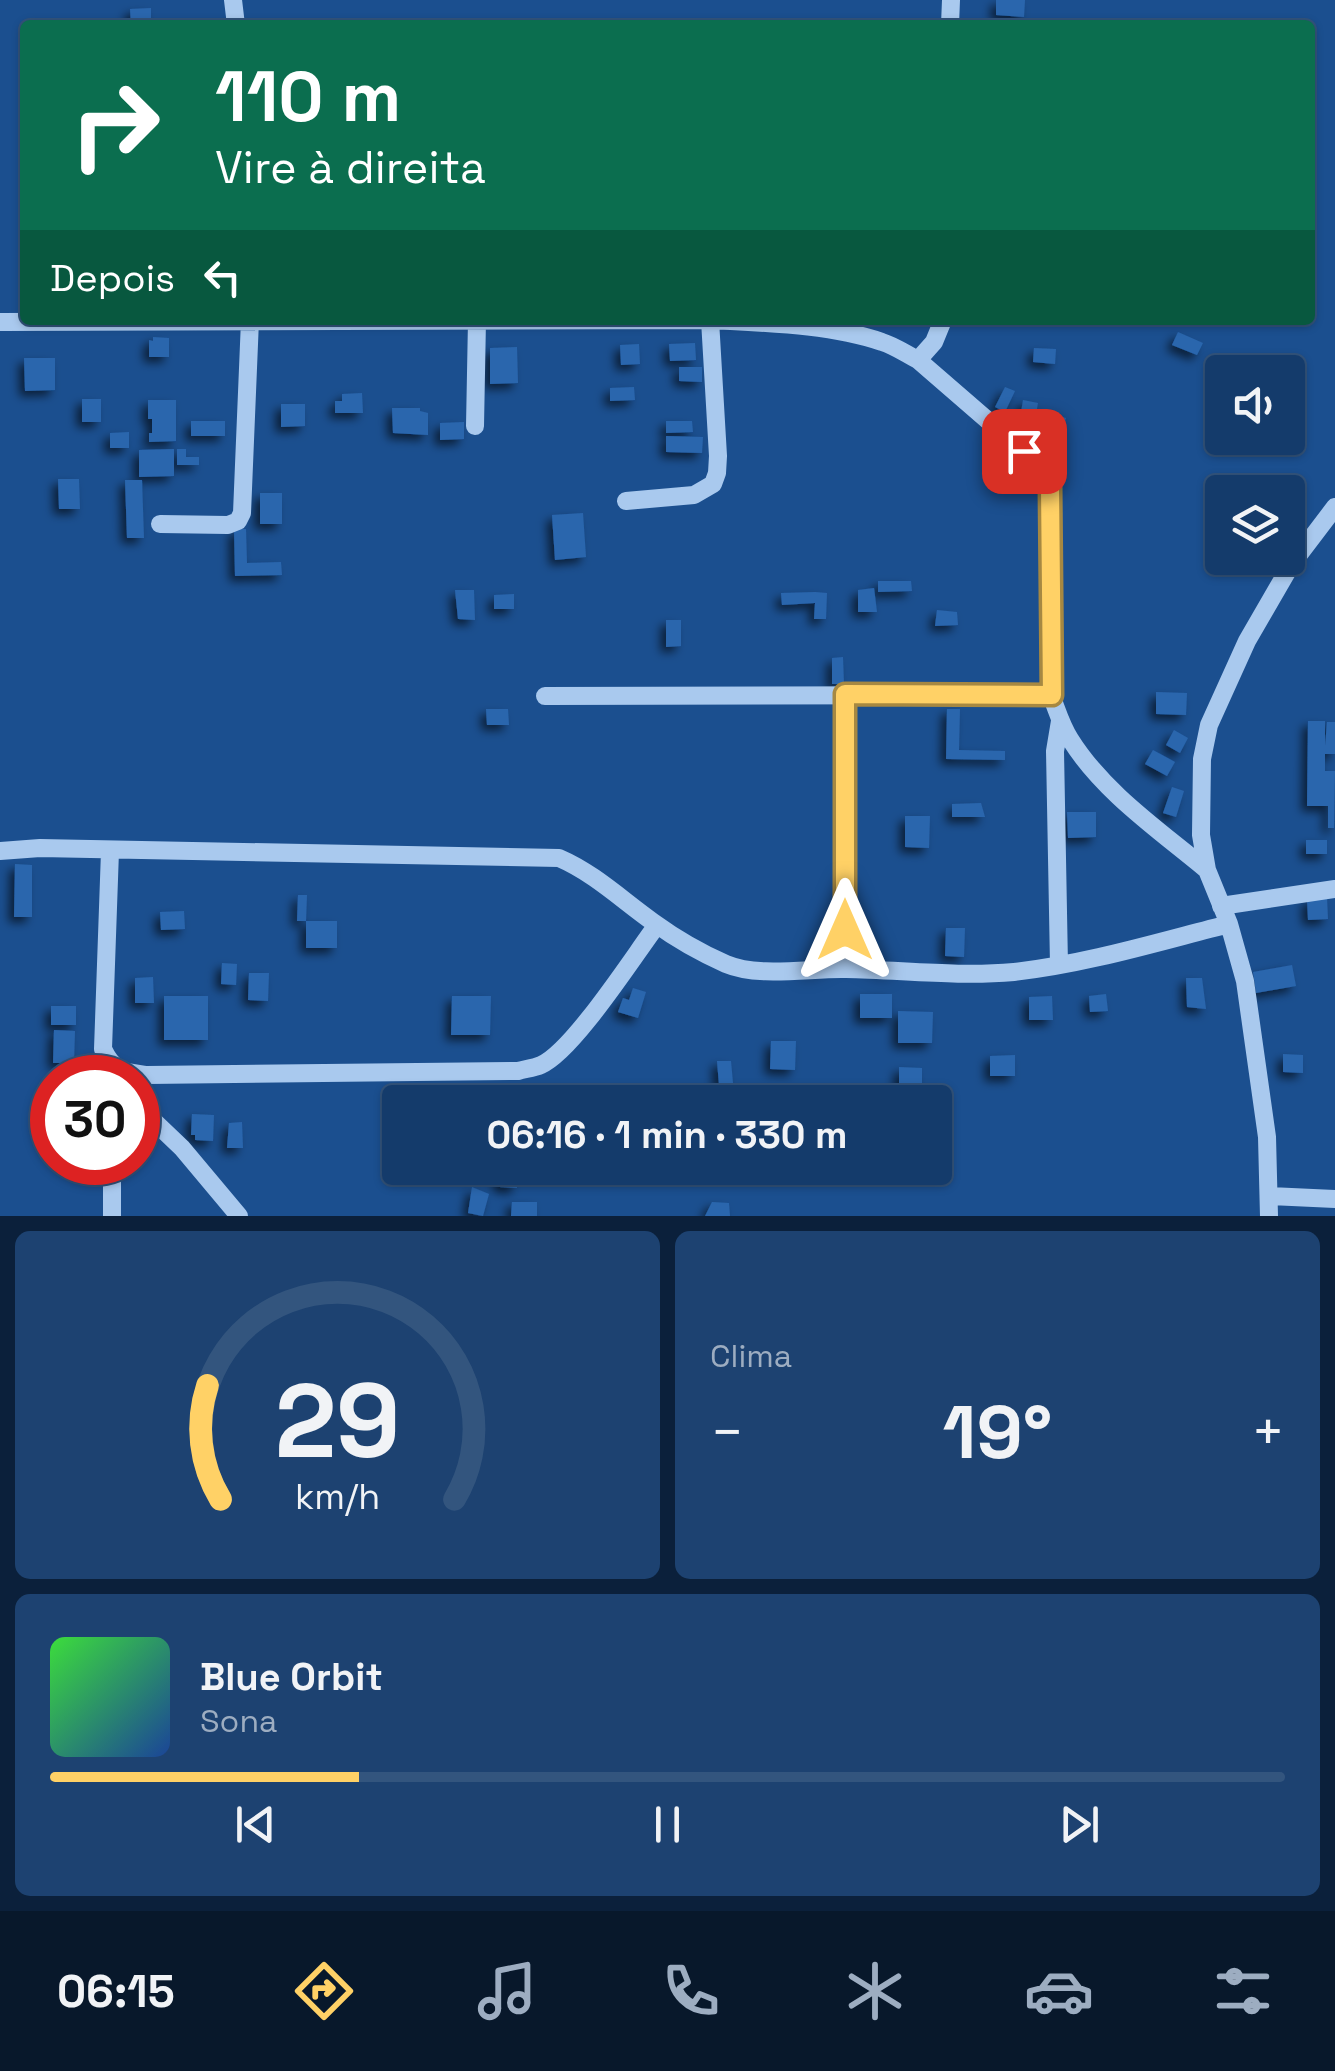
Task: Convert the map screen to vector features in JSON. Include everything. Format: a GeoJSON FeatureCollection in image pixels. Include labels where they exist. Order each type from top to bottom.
{"type":"FeatureCollection","features":[{"type":"Feature","properties":{"kind":"street"},"geometry":{"type":"LineString","coordinates":[[160,524],[228,524],[238,521],[242,514],[250,325]]}},
{"type":"Feature","properties":{"kind":"street"},"geometry":{"type":"LineString","coordinates":[[475,426],[477,325]]}},
{"type":"Feature","properties":{"kind":"street"},"geometry":{"type":"LineString","coordinates":[[626,501],[694,495],[713,484],[718,456],[710,325]]}},
{"type":"Feature","properties":{"kind":"street"},"geometry":{"type":"LineString","coordinates":[[778,325],[858,335],[918,360],[1044,471],[1050,486],[1052,695],[1060,720],[1082,756],[1118,795],[1206,870]]}},
{"type":"Feature","properties":{"kind":"street"},"geometry":{"type":"LineString","coordinates":[[918,360],[934,342],[941,325]]}},
{"type":"Feature","properties":{"kind":"street"},"geometry":{"type":"LineString","coordinates":[[1269,1216],[1267,1137],[1245,982],[1229,924],[1206,870],[1201,835],[1202,759],[1209,725],[1247,641],[1273,594],[1335,507]]}},
{"type":"Feature","properties":{"kind":"street"},"geometry":{"type":"LineString","coordinates":[[845,694],[845,969]]}},
{"type":"Feature","properties":{"kind":"street"},"geometry":{"type":"LineString","coordinates":[[544,696],[1052,695]]}},
{"type":"Feature","properties":{"kind":"street"},"geometry":{"type":"LineString","coordinates":[[1059,966],[1055,752],[1060,720]]}},
{"type":"Feature","properties":{"kind":"street"},"geometry":{"type":"LineString","coordinates":[[0,851],[40,848],[559,858],[580,867],[657,924],[730,966],[754,970],[1010,972],[1059,966],[1229,924]]}},
{"type":"Feature","properties":{"kind":"street"},"geometry":{"type":"LineString","coordinates":[[105,1055],[110,851]]}},
{"type":"Feature","properties":{"kind":"street"},"geometry":{"type":"LineString","coordinates":[[1221,906],[1335,889]]}},
{"type":"Feature","properties":{"kind":"street"},"geometry":{"type":"LineString","coordinates":[[160,1075],[518,1071],[542,1065],[579,1031],[657,924]]}},
{"type":"Feature","properties":{"kind":"street"},"geometry":{"type":"LineString","coordinates":[[160,1127],[239,1216]]}},
{"type":"Feature","properties":{"kind":"street"},"geometry":{"type":"LineString","coordinates":[[112,1185],[112,1216]]}},
{"type":"Feature","properties":{"kind":"street"},"geometry":{"type":"LineString","coordinates":[[1268,1196],[1335,1199]]}},
{"type":"Feature","properties":{"kind":"building"},"geometry":{"type":"Polygon","coordinates":[[[996,0],[1025,0],[1024,17],[996,15],[996,0]]]}},
{"type":"Feature","properties":{"kind":"building"},"geometry":{"type":"Polygon","coordinates":[[[151,8],[151,20],[131,20],[130,9],[151,8]]]}},
{"type":"Feature","properties":{"kind":"building"},"geometry":{"type":"Polygon","coordinates":[[[1178,332],[1203,343],[1197,355],[1172,345],[1178,332]]]}},
{"type":"Feature","properties":{"kind":"building"},"geometry":{"type":"Polygon","coordinates":[[[153,337],[169,338],[169,357],[149,357],[149,340],[153,341],[153,337]]]}},
{"type":"Feature","properties":{"kind":"building"},"geometry":{"type":"Polygon","coordinates":[[[695,343],[696,360],[670,361],[669,344],[695,343]]]}},
{"type":"Feature","properties":{"kind":"building"},"geometry":{"type":"Polygon","coordinates":[[[639,344],[640,364],[621,365],[620,345],[639,344]]]}},
{"type":"Feature","properties":{"kind":"building"},"geometry":{"type":"Polygon","coordinates":[[[517,347],[518,383],[490,384],[490,348],[517,347]]]}},
{"type":"Feature","properties":{"kind":"building"},"geometry":{"type":"Polygon","coordinates":[[[1034,348],[1056,349],[1055,364],[1033,362],[1034,348]]]}},
{"type":"Feature","properties":{"kind":"building"},"geometry":{"type":"Polygon","coordinates":[[[24,358],[55,358],[55,390],[25,391],[24,358]]]}},
{"type":"Feature","properties":{"kind":"building"},"geometry":{"type":"Polygon","coordinates":[[[679,367],[702,367],[702,382],[679,381],[679,367]]]}},
{"type":"Feature","properties":{"kind":"building"},"geometry":{"type":"Polygon","coordinates":[[[634,387],[635,400],[610,401],[610,388],[634,387]]]}},
{"type":"Feature","properties":{"kind":"building"},"geometry":{"type":"Polygon","coordinates":[[[1005,387],[1015,391],[1005,412],[995,407],[1005,387]]]}},
{"type":"Feature","properties":{"kind":"building"},"geometry":{"type":"Polygon","coordinates":[[[362,393],[363,413],[335,413],[335,401],[342,401],[342,394],[362,393]]]}},
{"type":"Feature","properties":{"kind":"building"},"geometry":{"type":"Polygon","coordinates":[[[82,399],[101,399],[101,422],[82,422],[82,399]]]}},
{"type":"Feature","properties":{"kind":"building"},"geometry":{"type":"Polygon","coordinates":[[[148,400],[176,400],[176,441],[149,442],[152,419],[148,419],[148,400]]]}},
{"type":"Feature","properties":{"kind":"building"},"geometry":{"type":"Polygon","coordinates":[[[1023,400],[1038,403],[1035,421],[1020,419],[1023,400]]]}},
{"type":"Feature","properties":{"kind":"building"},"geometry":{"type":"Polygon","coordinates":[[[281,404],[305,404],[305,426],[281,427],[281,404]]]}},
{"type":"Feature","properties":{"kind":"building"},"geometry":{"type":"Polygon","coordinates":[[[392,408],[420,408],[428,413],[428,435],[393,433],[392,408]]]}},
{"type":"Feature","properties":{"kind":"building"},"geometry":{"type":"Polygon","coordinates":[[[1048,413],[1066,418],[1061,435],[1043,431],[1048,413]]]}},
{"type":"Feature","properties":{"kind":"building"},"geometry":{"type":"Polygon","coordinates":[[[191,421],[225,421],[225,436],[191,436],[191,421]]]}},
{"type":"Feature","properties":{"kind":"building"},"geometry":{"type":"Polygon","coordinates":[[[666,421],[692,421],[693,432],[666,433],[666,421]]]}},
{"type":"Feature","properties":{"kind":"building"},"geometry":{"type":"Polygon","coordinates":[[[464,422],[464,439],[440,440],[440,423],[464,422]]]}},
{"type":"Feature","properties":{"kind":"building"},"geometry":{"type":"Polygon","coordinates":[[[129,432],[129,448],[110,448],[110,433],[129,432]]]}},
{"type":"Feature","properties":{"kind":"building"},"geometry":{"type":"Polygon","coordinates":[[[666,436],[703,437],[702,453],[666,452],[666,436]]]}},
{"type":"Feature","properties":{"kind":"building"},"geometry":{"type":"Polygon","coordinates":[[[174,449],[174,476],[139,477],[139,450],[174,449]]]}},
{"type":"Feature","properties":{"kind":"building"},"geometry":{"type":"Polygon","coordinates":[[[177,449],[186,449],[186,457],[199,457],[199,465],[177,465],[177,449]]]}},
{"type":"Feature","properties":{"kind":"building"},"geometry":{"type":"Polygon","coordinates":[[[58,479],[79,479],[80,509],[59,509],[58,479]]]}},
{"type":"Feature","properties":{"kind":"building"},"geometry":{"type":"Polygon","coordinates":[[[125,480],[142,480],[144,538],[127,538],[125,480]]]}},
{"type":"Feature","properties":{"kind":"building"},"geometry":{"type":"Polygon","coordinates":[[[260,493],[282,493],[282,524],[260,524],[260,493]]]}},
{"type":"Feature","properties":{"kind":"building"},"geometry":{"type":"Polygon","coordinates":[[[583,513],[586,557],[555,560],[552,515],[583,513]]]}},
{"type":"Feature","properties":{"kind":"building"},"geometry":{"type":"Polygon","coordinates":[[[234,529],[246,529],[247,563],[281,562],[282,575],[235,576],[234,529]]]}},
{"type":"Feature","properties":{"kind":"building"},"geometry":{"type":"Polygon","coordinates":[[[878,581],[911,581],[912,591],[878,592],[878,581]]]}},
{"type":"Feature","properties":{"kind":"building"},"geometry":{"type":"Polygon","coordinates":[[[874,588],[877,612],[858,612],[858,590],[874,588]]]}},
{"type":"Feature","properties":{"kind":"building"},"geometry":{"type":"Polygon","coordinates":[[[455,590],[474,590],[475,620],[458,619],[455,590]]]}},
{"type":"Feature","properties":{"kind":"building"},"geometry":{"type":"Polygon","coordinates":[[[781,593],[827,593],[826,619],[814,619],[815,603],[782,605],[781,593]]]}},
{"type":"Feature","properties":{"kind":"building"},"geometry":{"type":"Polygon","coordinates":[[[514,594],[514,609],[494,609],[494,595],[514,594]]]}},
{"type":"Feature","properties":{"kind":"building"},"geometry":{"type":"Polygon","coordinates":[[[937,610],[957,612],[958,625],[935,626],[937,610]]]}},
{"type":"Feature","properties":{"kind":"building"},"geometry":{"type":"Polygon","coordinates":[[[666,620],[681,620],[681,646],[666,647],[666,620]]]}},
{"type":"Feature","properties":{"kind":"building"},"geometry":{"type":"Polygon","coordinates":[[[843,657],[844,684],[832,684],[832,658],[843,657]]]}},
{"type":"Feature","properties":{"kind":"building"},"geometry":{"type":"Polygon","coordinates":[[[1156,692],[1187,693],[1186,715],[1156,714],[1156,692]]]}},
{"type":"Feature","properties":{"kind":"building"},"geometry":{"type":"Polygon","coordinates":[[[486,709],[508,709],[509,725],[487,725],[486,709]]]}},
{"type":"Feature","properties":{"kind":"building"},"geometry":{"type":"Polygon","coordinates":[[[947,709],[960,709],[959,750],[1005,751],[1005,760],[946,759],[947,709]]]}},
{"type":"Feature","properties":{"kind":"building"},"geometry":{"type":"Polygon","coordinates":[[[1308,721],[1325,721],[1325,746],[1327,722],[1335,722],[1335,754],[1325,754],[1325,771],[1335,771],[1334,828],[1328,828],[1328,806],[1307,806],[1308,721]]]}},
{"type":"Feature","properties":{"kind":"building"},"geometry":{"type":"Polygon","coordinates":[[[1174,730],[1188,738],[1180,753],[1166,745],[1174,730]]]}},
{"type":"Feature","properties":{"kind":"building"},"geometry":{"type":"Polygon","coordinates":[[[1153,750],[1175,762],[1167,776],[1145,764],[1153,750]]]}},
{"type":"Feature","properties":{"kind":"building"},"geometry":{"type":"Polygon","coordinates":[[[1172,787],[1184,791],[1176,817],[1163,813],[1172,787]]]}},
{"type":"Feature","properties":{"kind":"building"},"geometry":{"type":"Polygon","coordinates":[[[981,803],[985,817],[952,817],[952,804],[981,803]]]}},
{"type":"Feature","properties":{"kind":"building"},"geometry":{"type":"Polygon","coordinates":[[[1067,812],[1096,812],[1096,837],[1068,838],[1067,812]]]}},
{"type":"Feature","properties":{"kind":"building"},"geometry":{"type":"Polygon","coordinates":[[[905,816],[930,816],[929,848],[905,847],[905,816]]]}},
{"type":"Feature","properties":{"kind":"building"},"geometry":{"type":"Polygon","coordinates":[[[1306,840],[1327,840],[1327,854],[1306,854],[1306,840]]]}},
{"type":"Feature","properties":{"kind":"building"},"geometry":{"type":"Polygon","coordinates":[[[15,864],[32,865],[32,917],[14,917],[15,864]]]}},
{"type":"Feature","properties":{"kind":"building"},"geometry":{"type":"Polygon","coordinates":[[[298,895],[307,895],[306,921],[297,921],[298,895]]]}},
{"type":"Feature","properties":{"kind":"building"},"geometry":{"type":"Polygon","coordinates":[[[1327,898],[1328,919],[1308,920],[1307,899],[1327,898]]]}},
{"type":"Feature","properties":{"kind":"building"},"geometry":{"type":"Polygon","coordinates":[[[184,911],[185,929],[161,930],[160,912],[184,911]]]}},
{"type":"Feature","properties":{"kind":"building"},"geometry":{"type":"Polygon","coordinates":[[[306,921],[337,921],[337,948],[306,948],[306,921]]]}},
{"type":"Feature","properties":{"kind":"building"},"geometry":{"type":"Polygon","coordinates":[[[946,928],[965,928],[964,957],[945,956],[946,928]]]}},
{"type":"Feature","properties":{"kind":"building"},"geometry":{"type":"Polygon","coordinates":[[[222,963],[237,964],[236,985],[221,984],[222,963]]]}},
{"type":"Feature","properties":{"kind":"building"},"geometry":{"type":"Polygon","coordinates":[[[1292,965],[1296,986],[1256,993],[1253,972],[1292,965]]]}},
{"type":"Feature","properties":{"kind":"building"},"geometry":{"type":"Polygon","coordinates":[[[249,973],[269,973],[268,1001],[248,1000],[249,973]]]}},
{"type":"Feature","properties":{"kind":"building"},"geometry":{"type":"Polygon","coordinates":[[[153,977],[154,1003],[135,1003],[135,978],[153,977]]]}},
{"type":"Feature","properties":{"kind":"building"},"geometry":{"type":"Polygon","coordinates":[[[1186,978],[1202,978],[1206,1009],[1187,1007],[1186,978]]]}},
{"type":"Feature","properties":{"kind":"building"},"geometry":{"type":"Polygon","coordinates":[[[633,988],[646,992],[638,1018],[618,1012],[623,998],[629,1000],[633,988]]]}},
{"type":"Feature","properties":{"kind":"building"},"geometry":{"type":"Polygon","coordinates":[[[860,994],[892,994],[892,1018],[860,1018],[860,994]]]}},
{"type":"Feature","properties":{"kind":"building"},"geometry":{"type":"Polygon","coordinates":[[[1106,994],[1108,1011],[1090,1012],[1089,996],[1106,994]]]}},
{"type":"Feature","properties":{"kind":"building"},"geometry":{"type":"Polygon","coordinates":[[[164,996],[208,996],[208,1040],[164,1040],[164,996]]]}},
{"type":"Feature","properties":{"kind":"building"},"geometry":{"type":"Polygon","coordinates":[[[452,996],[491,996],[490,1035],[451,1035],[452,996]]]}},
{"type":"Feature","properties":{"kind":"building"},"geometry":{"type":"Polygon","coordinates":[[[1052,996],[1053,1020],[1029,1020],[1029,997],[1052,996]]]}},
{"type":"Feature","properties":{"kind":"building"},"geometry":{"type":"Polygon","coordinates":[[[51,1006],[76,1006],[76,1025],[51,1025],[51,1006]]]}},
{"type":"Feature","properties":{"kind":"building"},"geometry":{"type":"Polygon","coordinates":[[[898,1011],[933,1012],[932,1043],[898,1043],[898,1011]]]}},
{"type":"Feature","properties":{"kind":"building"},"geometry":{"type":"Polygon","coordinates":[[[54,1030],[75,1031],[74,1055],[53,1055],[54,1030]]]}},
{"type":"Feature","properties":{"kind":"building"},"geometry":{"type":"Polygon","coordinates":[[[771,1041],[796,1041],[795,1070],[770,1069],[771,1041]]]}},
{"type":"Feature","properties":{"kind":"building"},"geometry":{"type":"Polygon","coordinates":[[[1283,1054],[1303,1055],[1303,1073],[1283,1072],[1283,1054]]]}},
{"type":"Feature","properties":{"kind":"building"},"geometry":{"type":"Polygon","coordinates":[[[1015,1055],[1015,1076],[990,1076],[990,1056],[1015,1055]]]}},
{"type":"Feature","properties":{"kind":"building"},"geometry":{"type":"Polygon","coordinates":[[[717,1061],[731,1061],[733,1083],[719,1085],[717,1061]]]}},
{"type":"Feature","properties":{"kind":"building"},"geometry":{"type":"Polygon","coordinates":[[[899,1067],[922,1068],[922,1085],[899,1085],[899,1067]]]}},
{"type":"Feature","properties":{"kind":"building"},"geometry":{"type":"Polygon","coordinates":[[[192,1114],[214,1115],[213,1141],[195,1140],[195,1135],[191,1135],[192,1114]]]}},
{"type":"Feature","properties":{"kind":"building"},"geometry":{"type":"Polygon","coordinates":[[[242,1122],[243,1148],[227,1148],[229,1123],[242,1122]]]}},
{"type":"Feature","properties":{"kind":"building"},"geometry":{"type":"Polygon","coordinates":[[[472,1187],[489,1194],[483,1216],[468,1213],[472,1187]]]}},
{"type":"Feature","properties":{"kind":"building"},"geometry":{"type":"Polygon","coordinates":[[[512,1202],[537,1202],[537,1216],[511,1216],[512,1202]]]}},
{"type":"Feature","properties":{"kind":"building"},"geometry":{"type":"Polygon","coordinates":[[[712,1202],[729,1203],[730,1216],[705,1216],[712,1202]]]}},
{"type":"Feature","properties":{"kind":"route"},"geometry":{"type":"LineString","coordinates":[[845,930],[845,694],[1052,695],[1050,486],[1044,471],[1024,451]]}}]}
